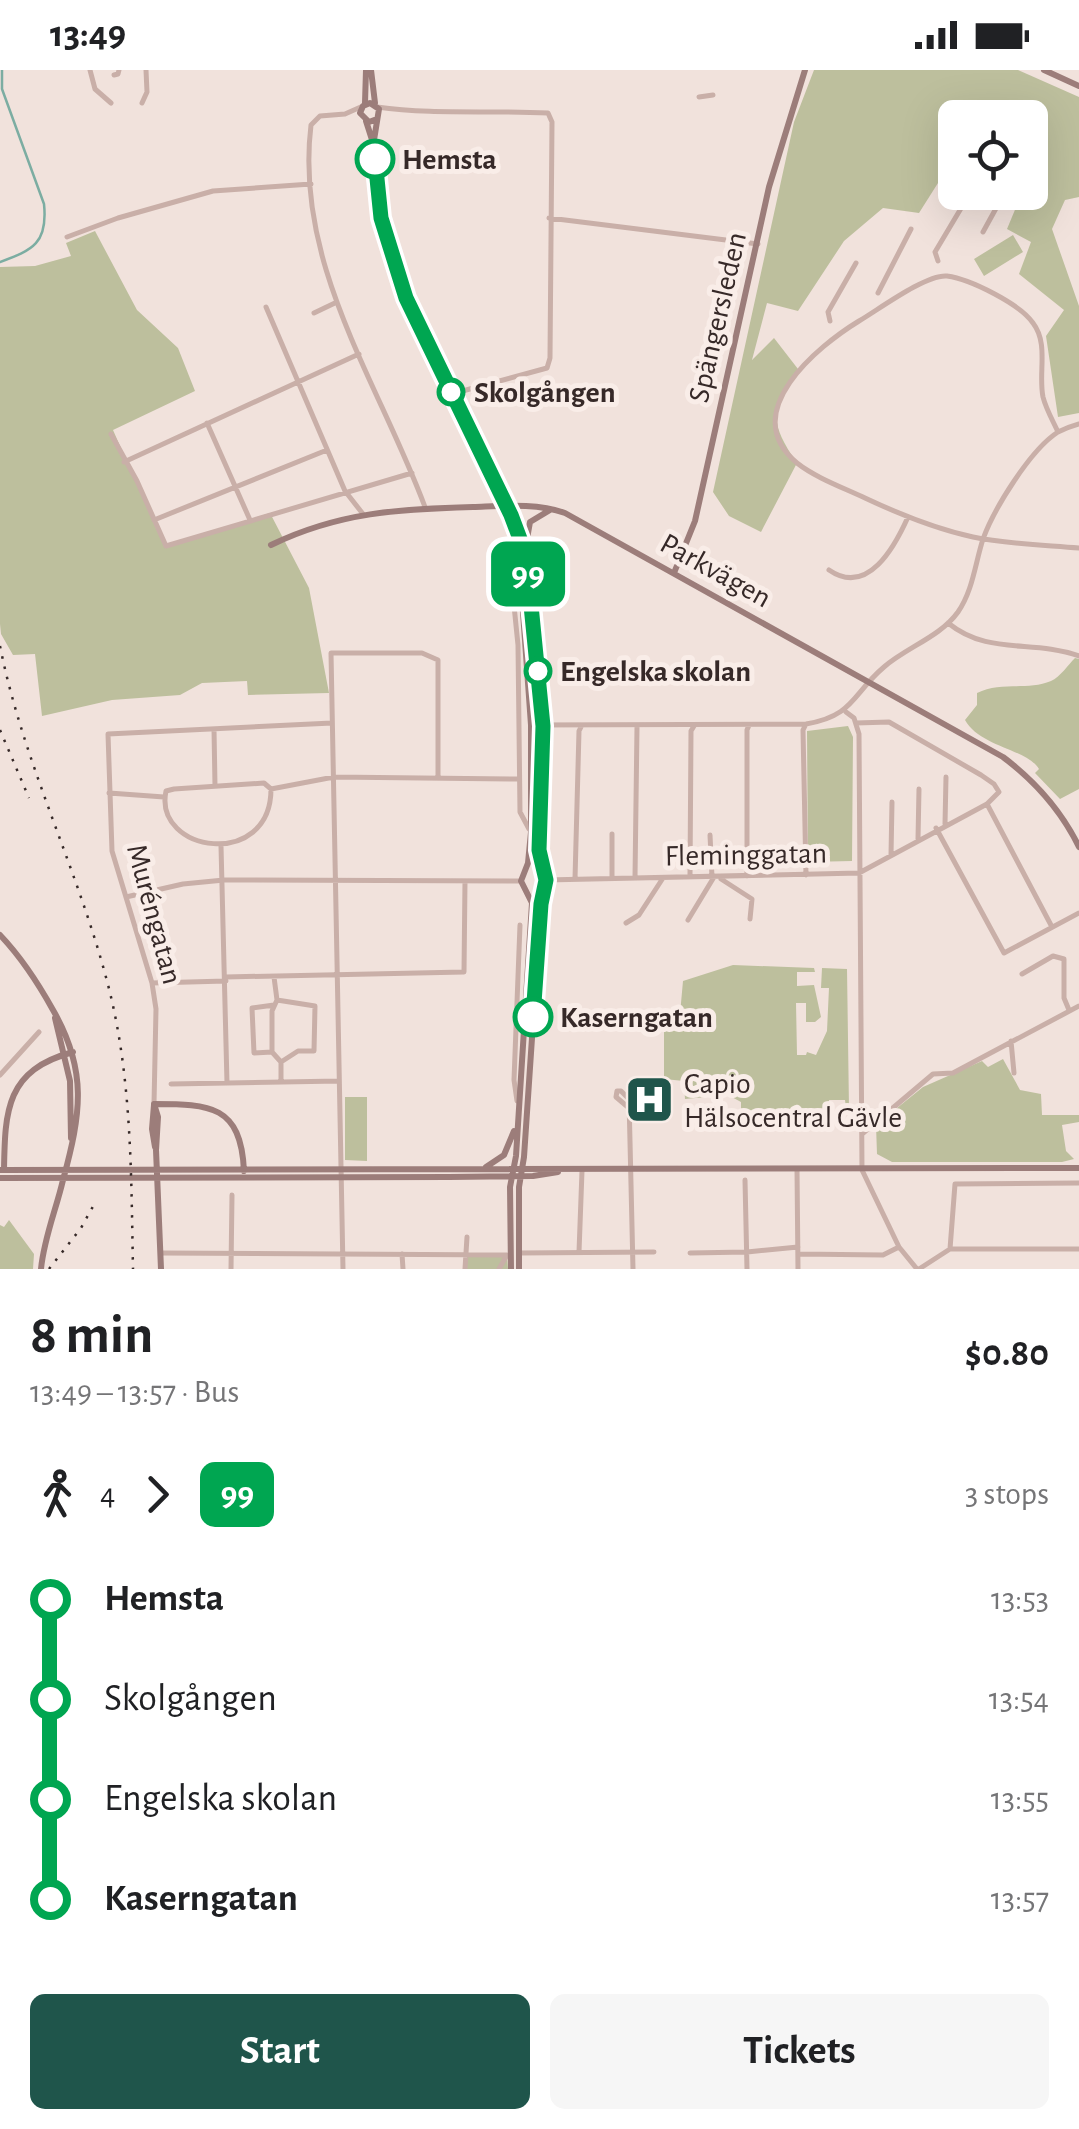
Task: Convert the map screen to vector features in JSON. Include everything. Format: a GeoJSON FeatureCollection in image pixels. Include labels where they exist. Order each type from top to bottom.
{"type":"FeatureCollection","features":[{"type":"Feature","properties":{"kind":"main road"},"geometry":{"type":"LineString","coordinates":[[369,70],[360,114],[374,146],[381,218],[396,272],[525,551]]}},
{"type":"Feature","properties":{"kind":"main road"},"geometry":{"type":"LineString","coordinates":[[369,70],[378,118],[374,146]]}},
{"type":"Feature","properties":{"kind":"main road","name":"Spängersleden"},"geometry":{"type":"LineString","coordinates":[[674,573],[695,520],[769,187],[804,70]]}},
{"type":"Feature","properties":{"kind":"main road"},"geometry":{"type":"LineString","coordinates":[[1044,70],[1079,86]]}},
{"type":"Feature","properties":{"kind":"main road"},"geometry":{"type":"LineString","coordinates":[[363,106],[376,106]]}},
{"type":"Feature","properties":{"kind":"main road"},"geometry":{"type":"LineString","coordinates":[[365,120],[378,118]]}},
{"type":"Feature","properties":{"kind":"main road"},"geometry":{"type":"LineString","coordinates":[[506,506],[521,584],[531,725],[531,832],[526,870],[520,880],[532,903],[519,1110],[519,1269]]}},
{"type":"Feature","properties":{"kind":"main road","name":"Parkvägen"},"geometry":{"type":"LineString","coordinates":[[271,545],[363,514],[425,507],[553,509],[976,741],[1025,774],[1058,810],[1079,848]]}},
{"type":"Feature","properties":{"kind":"main road"},"geometry":{"type":"LineString","coordinates":[[511,1269],[542,889],[546,880],[539,850],[543,726],[525,551],[530,522],[553,509]]}},
{"type":"Feature","properties":{"kind":"main road"},"geometry":{"type":"LineString","coordinates":[[526,870],[542,871]]}},
{"type":"Feature","properties":{"kind":"main road"},"geometry":{"type":"LineString","coordinates":[[529,892],[542,889]]}},
{"type":"Feature","properties":{"kind":"main road"},"geometry":{"type":"LineString","coordinates":[[0,936],[38,982],[54,1012],[79,1098],[71,1148],[41,1269]]}},
{"type":"Feature","properties":{"kind":"main road"},"geometry":{"type":"LineString","coordinates":[[69,1053],[37,1066],[14,1092],[5,1119],[2,1174],[1079,1168]]}},
{"type":"Feature","properties":{"kind":"main road"},"geometry":{"type":"LineString","coordinates":[[154,1104],[197,1104],[226,1117],[242,1140],[245,1174]]}},
{"type":"Feature","properties":{"kind":"main road","name":"Muréngatan"},"geometry":{"type":"LineString","coordinates":[[154,1104],[158,1117],[161,1269]]}},
{"type":"Feature","properties":{"kind":"main road"},"geometry":{"type":"LineString","coordinates":[[479,1168],[504,1155],[519,1110]]}},
{"type":"Feature","properties":{"kind":"main road"},"geometry":{"type":"LineString","coordinates":[[341,1173],[479,1168],[517,1172]]}},
{"type":"Feature","properties":{"kind":"street"},"geometry":{"type":"LineString","coordinates":[[90,70],[96,89],[111,103]]}},
{"type":"Feature","properties":{"kind":"street"},"geometry":{"type":"LineString","coordinates":[[142,103],[148,92],[146,70]]}},
{"type":"Feature","properties":{"kind":"street"},"geometry":{"type":"LineString","coordinates":[[699,97],[713,95]]}},
{"type":"Feature","properties":{"kind":"street"},"geometry":{"type":"LineString","coordinates":[[363,106],[345,114],[314,118],[310,132],[311,184],[318,246],[337,302],[425,507]]}},
{"type":"Feature","properties":{"kind":"street"},"geometry":{"type":"LineString","coordinates":[[376,106],[400,112],[548,113],[552,122],[550,358],[546,368],[452,394]]}},
{"type":"Feature","properties":{"kind":"street"},"geometry":{"type":"LineString","coordinates":[[378,118],[400,112]]}},
{"type":"Feature","properties":{"kind":"street"},"geometry":{"type":"LineString","coordinates":[[345,114],[365,120]]}},
{"type":"Feature","properties":{"kind":"street"},"geometry":{"type":"LineString","coordinates":[[67,237],[213,191],[311,184]]}},
{"type":"Feature","properties":{"kind":"street"},"geometry":{"type":"LineString","coordinates":[[938,261],[934,252],[959,210]]}},
{"type":"Feature","properties":{"kind":"street"},"geometry":{"type":"LineString","coordinates":[[984,232],[996,210]]}},
{"type":"Feature","properties":{"kind":"street"},"geometry":{"type":"LineString","coordinates":[[549,218],[758,244]]}},
{"type":"Feature","properties":{"kind":"street"},"geometry":{"type":"LineString","coordinates":[[878,293],[910,229]]}},
{"type":"Feature","properties":{"kind":"street"},"geometry":{"type":"LineString","coordinates":[[830,321],[828,312],[856,263]]}},
{"type":"Feature","properties":{"kind":"street"},"geometry":{"type":"LineString","coordinates":[[1058,432],[1042,395],[1042,344],[1032,320],[1004,300],[947,276],[913,289],[832,338],[811,356],[782,395],[777,426],[797,464],[908,516],[984,539],[1079,548]]}},
{"type":"Feature","properties":{"kind":"street"},"geometry":{"type":"LineString","coordinates":[[314,313],[337,302]]}},
{"type":"Feature","properties":{"kind":"street"},"geometry":{"type":"LineString","coordinates":[[266,307],[345,491],[363,514]]}},
{"type":"Feature","properties":{"kind":"street"},"geometry":{"type":"LineString","coordinates":[[124,462],[359,354]]}},
{"type":"Feature","properties":{"kind":"street"},"geometry":{"type":"LineString","coordinates":[[207,423],[250,520]]}},
{"type":"Feature","properties":{"kind":"street"},"geometry":{"type":"LineString","coordinates":[[531,725],[806,724],[826,721],[845,711],[884,667],[948,624],[970,590],[984,539],[1015,482],[1035,454],[1058,432],[1079,424]]}},
{"type":"Feature","properties":{"kind":"street"},"geometry":{"type":"LineString","coordinates":[[111,434],[166,546],[412,473]]}},
{"type":"Feature","properties":{"kind":"street"},"geometry":{"type":"LineString","coordinates":[[154,520],[328,449]]}},
{"type":"Feature","properties":{"kind":"street"},"geometry":{"type":"LineString","coordinates":[[829,570],[843,576],[868,574],[888,556],[908,516]]}},
{"type":"Feature","properties":{"kind":"street"},"geometry":{"type":"LineString","coordinates":[[512,540],[509,556],[518,645],[520,812],[531,832]]}},
{"type":"Feature","properties":{"kind":"street"},"geometry":{"type":"LineString","coordinates":[[948,624],[976,642],[1039,646],[1079,656]]}},
{"type":"Feature","properties":{"kind":"street"},"geometry":{"type":"LineString","coordinates":[[343,1269],[331,654],[422,652],[438,660],[438,777]]}},
{"type":"Feature","properties":{"kind":"street"},"geometry":{"type":"LineString","coordinates":[[845,711],[856,723],[859,734],[862,1170],[899,1247],[918,1269],[950,1249],[1079,1249]]}},
{"type":"Feature","properties":{"kind":"street"},"geometry":{"type":"LineString","coordinates":[[856,723],[889,722],[994,784],[999,792],[987,804],[1052,927]]}},
{"type":"Feature","properties":{"kind":"street"},"geometry":{"type":"LineString","coordinates":[[215,787],[214,729],[332,723]]}},
{"type":"Feature","properties":{"kind":"street"},"geometry":{"type":"LineString","coordinates":[[806,724],[806,875]]}},
{"type":"Feature","properties":{"kind":"street"},"geometry":{"type":"LineString","coordinates":[[574,879],[578,730],[582,725]]}},
{"type":"Feature","properties":{"kind":"street"},"geometry":{"type":"LineString","coordinates":[[636,878],[638,725]]}},
{"type":"Feature","properties":{"kind":"street"},"geometry":{"type":"LineString","coordinates":[[747,876],[750,725]]}},
{"type":"Feature","properties":{"kind":"street"},"geometry":{"type":"LineString","coordinates":[[690,878],[694,726]]}},
{"type":"Feature","properties":{"kind":"street","name":"Muréngatan"},"geometry":{"type":"LineString","coordinates":[[154,1104],[156,1009],[152,983],[112,851],[108,734],[214,729]]}},
{"type":"Feature","properties":{"kind":"street"},"geometry":{"type":"LineString","coordinates":[[271,789],[334,777],[519,778]]}},
{"type":"Feature","properties":{"kind":"street"},"geometry":{"type":"LineString","coordinates":[[945,824],[946,777]]}},
{"type":"Feature","properties":{"kind":"street"},"geometry":{"type":"LineString","coordinates":[[264,783],[271,789],[267,813],[257,829],[222,846],[191,838],[179,828],[164,797],[166,791],[174,789],[264,783]]}},
{"type":"Feature","properties":{"kind":"street"},"geometry":{"type":"LineString","coordinates":[[918,839],[919,789]]}},
{"type":"Feature","properties":{"kind":"street"},"geometry":{"type":"LineString","coordinates":[[110,792],[164,797]]}},
{"type":"Feature","properties":{"kind":"street"},"geometry":{"type":"LineString","coordinates":[[891,854],[892,802]]}},
{"type":"Feature","properties":{"kind":"street","name":"Fleminggatan"},"geometry":{"type":"LineString","coordinates":[[546,880],[858,874],[936,828],[987,804]]}},
{"type":"Feature","properties":{"kind":"street"},"geometry":{"type":"LineString","coordinates":[[936,828],[1004,953],[1079,914]]}},
{"type":"Feature","properties":{"kind":"street"},"geometry":{"type":"LineString","coordinates":[[612,834],[612,878]]}},
{"type":"Feature","properties":{"kind":"street"},"geometry":{"type":"LineString","coordinates":[[688,920],[715,877],[710,835]]}},
{"type":"Feature","properties":{"kind":"street"},"geometry":{"type":"LineString","coordinates":[[222,846],[227,1083]]}},
{"type":"Feature","properties":{"kind":"street"},"geometry":{"type":"LineString","coordinates":[[715,877],[752,900],[750,919]]}},
{"type":"Feature","properties":{"kind":"street"},"geometry":{"type":"LineString","coordinates":[[626,922],[639,915],[662,878]]}},
{"type":"Feature","properties":{"kind":"street"},"geometry":{"type":"LineString","coordinates":[[126,897],[183,884],[224,880],[520,880]]}},
{"type":"Feature","properties":{"kind":"street"},"geometry":{"type":"LineString","coordinates":[[152,983],[464,972],[465,881]]}},
{"type":"Feature","properties":{"kind":"street"},"geometry":{"type":"LineString","coordinates":[[519,1110],[514,1080],[520,925]]}},
{"type":"Feature","properties":{"kind":"street"},"geometry":{"type":"LineString","coordinates":[[1022,974],[1053,956],[1064,959],[1064,998],[1069,1010]]}},
{"type":"Feature","properties":{"kind":"street"},"geometry":{"type":"LineString","coordinates":[[274,977],[272,1052],[281,1062],[281,1082]]}},
{"type":"Feature","properties":{"kind":"street"},"geometry":{"type":"LineString","coordinates":[[272,1052],[258,1054],[252,1050],[251,1011],[255,1005],[275,1002],[315,1006],[314,1051],[298,1051],[281,1062]]}},
{"type":"Feature","properties":{"kind":"street"},"geometry":{"type":"LineString","coordinates":[[862,1134],[933,1074],[952,1073],[1079,1006]]}},
{"type":"Feature","properties":{"kind":"street"},"geometry":{"type":"LineString","coordinates":[[0,1075],[38,1032]]}},
{"type":"Feature","properties":{"kind":"street"},"geometry":{"type":"LineString","coordinates":[[1012,1041],[1014,1073]]}},
{"type":"Feature","properties":{"kind":"street"},"geometry":{"type":"LineString","coordinates":[[170,1084],[340,1080]]}},
{"type":"Feature","properties":{"kind":"street"},"geometry":{"type":"LineString","coordinates":[[629,1108],[633,1269]]}},
{"type":"Feature","properties":{"kind":"street"},"geometry":{"type":"LineString","coordinates":[[797,1169],[798,1269]]}},
{"type":"Feature","properties":{"kind":"street"},"geometry":{"type":"LineString","coordinates":[[579,1252],[582,1170]]}},
{"type":"Feature","properties":{"kind":"street"},"geometry":{"type":"LineString","coordinates":[[745,1180],[747,1269]]}},
{"type":"Feature","properties":{"kind":"street"},"geometry":{"type":"LineString","coordinates":[[950,1249],[954,1184],[1079,1182]]}},
{"type":"Feature","properties":{"kind":"street"},"geometry":{"type":"LineString","coordinates":[[231,1269],[232,1195]]}},
{"type":"Feature","properties":{"kind":"street"},"geometry":{"type":"LineString","coordinates":[[465,1269],[467,1236]]}},
{"type":"Feature","properties":{"kind":"street"},"geometry":{"type":"LineString","coordinates":[[690,1253],[798,1250],[883,1254],[899,1247]]}},
{"type":"Feature","properties":{"kind":"street"},"geometry":{"type":"LineString","coordinates":[[519,1253],[654,1252]]}},
{"type":"Feature","properties":{"kind":"street"},"geometry":{"type":"LineString","coordinates":[[161,1253],[507,1255],[499,1269]]}},
{"type":"Feature","properties":{"kind":"street"},"geometry":{"type":"LineString","coordinates":[[402,1254],[402,1269]]}},
{"type":"Feature","properties":{"kind":"green space"},"geometry":{"type":"Polygon","coordinates":[[[814,70],[1018,70],[1079,97],[1079,197],[1065,200],[1052,229],[1079,306],[1079,413],[1058,417],[1046,336],[1064,310],[1019,274],[1031,242],[1007,229],[1015,210],[1048,210],[1048,100],[938,100],[938,183],[919,213],[883,208],[844,241],[798,311],[767,303],[752,360],[774,338],[798,369],[777,416],[781,437],[797,463],[761,532],[729,516],[713,492],[794,122],[814,70]]]}},
{"type":"Feature","properties":{"kind":"green space"},"geometry":{"type":"Polygon","coordinates":[[[95,231],[137,310],[178,348],[195,391],[113,430],[164,546],[270,513],[309,588],[329,693],[248,695],[247,681],[202,683],[180,695],[112,700],[42,716],[35,654],[13,655],[0,624],[0,267],[35,266],[71,256],[66,243],[95,231]]]}},
{"type":"Feature","properties":{"kind":"green space"},"geometry":{"type":"Polygon","coordinates":[[[1013,235],[1023,252],[984,276],[974,259],[1013,235]]]}},
{"type":"Feature","properties":{"kind":"green space"},"geometry":{"type":"Polygon","coordinates":[[[1075,658],[1079,659],[1079,789],[1060,799],[1035,773],[1039,769],[1033,762],[981,736],[965,720],[977,705],[977,693],[995,687],[1051,681],[1075,658]]]}},
{"type":"Feature","properties":{"kind":"green space"},"geometry":{"type":"Polygon","coordinates":[[[848,726],[853,737],[852,861],[808,862],[807,731],[848,726]]]}},
{"type":"Feature","properties":{"kind":"green space"},"geometry":{"type":"Polygon","coordinates":[[[733,965],[814,968],[815,972],[797,972],[797,986],[814,985],[821,1017],[806,1022],[806,1003],[796,1003],[797,1055],[816,1055],[827,1031],[829,988],[821,988],[822,968],[847,969],[849,1108],[845,1100],[829,1100],[829,1108],[741,1111],[741,1102],[728,1095],[685,1099],[684,1081],[664,1079],[664,1016],[680,1014],[683,981],[733,965]]]}},
{"type":"Feature","properties":{"kind":"green space"},"geometry":{"type":"Polygon","coordinates":[[[1003,1059],[1020,1090],[1041,1094],[1042,1115],[1079,1115],[1079,1122],[1062,1125],[1066,1151],[1074,1159],[892,1162],[877,1154],[876,1125],[923,1087],[982,1061],[988,1067],[1003,1059]]]}},
{"type":"Feature","properties":{"kind":"green space"},"geometry":{"type":"Polygon","coordinates":[[[345,1097],[367,1097],[367,1161],[345,1160],[345,1097]]]}},
{"type":"Feature","properties":{"kind":"green space"},"geometry":{"type":"Polygon","coordinates":[[[9,1220],[34,1254],[33,1269],[0,1269],[0,1225],[4,1227],[9,1220]]]}},
{"type":"Feature","properties":{"kind":"green space"},"geometry":{"type":"Polygon","coordinates":[[[467,1254],[507,1255],[508,1269],[467,1269],[467,1254]]]}},
{"type":"Feature","properties":{"kind":"waterway"},"geometry":{"type":"LineString","coordinates":[[0,262],[36,243],[45,217],[44,204],[2,89],[2,70]]}},
{"type":"Feature","properties":{"kind":"railway"},"geometry":{"type":"LineString","coordinates":[[0,646],[22,731],[95,939],[115,1016],[129,1124],[133,1269]]}},
{"type":"Feature","properties":{"kind":"railway"},"geometry":{"type":"LineString","coordinates":[[0,730],[29,798]]}},
{"type":"Feature","properties":{"kind":"railway"},"geometry":{"type":"LineString","coordinates":[[49,1269],[81,1228],[96,1201]]}},
{"type":"Feature","properties":{"kind":"bus line","name":"99"},"geometry":{"type":"LineString","coordinates":[[375,159],[381,218],[396,272],[511,515],[526,555],[543,726],[539,850],[546,880],[542,889],[533,1017]]}},
{"type":"Feature","properties":{"kind":"place","name":"Hemsta"},"geometry":{"type":"Point","coordinates":[375,159]}},
{"type":"Feature","properties":{"kind":"place","name":"Skolgången"},"geometry":{"type":"Point","coordinates":[451,392]}},
{"type":"Feature","properties":{"kind":"place","name":"Engelska skolan"},"geometry":{"type":"Point","coordinates":[538,671]}},
{"type":"Feature","properties":{"kind":"place","name":"Kaserngatan"},"geometry":{"type":"Point","coordinates":[533,1017]}},
{"type":"Feature","properties":{"kind":"place","name":"Capio Hälsocentral Gävle"},"geometry":{"type":"Point","coordinates":[649,1100]}}]}
